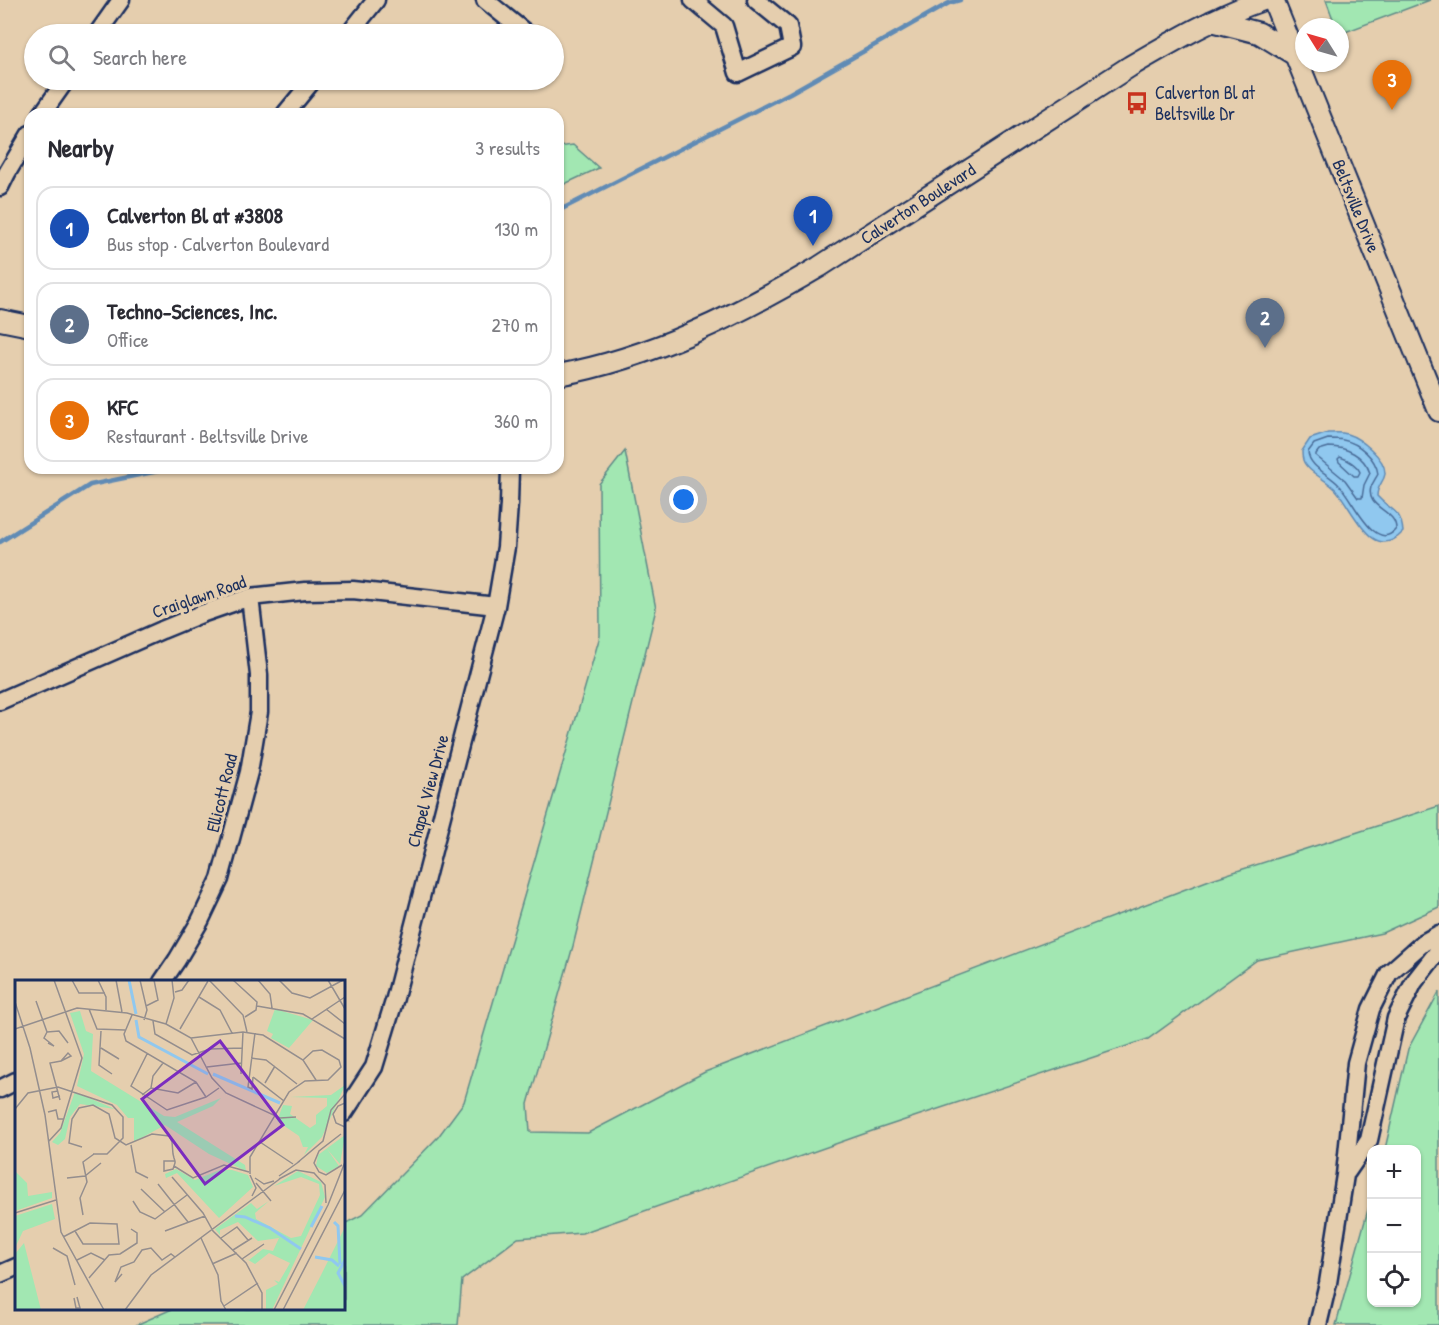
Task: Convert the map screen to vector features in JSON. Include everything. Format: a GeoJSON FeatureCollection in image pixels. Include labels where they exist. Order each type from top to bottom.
{"type":"FeatureCollection","features":[{"type":"Feature","properties":{"kind":"street"},"geometry":{"type":"LineString","coordinates":[[104,24],[121,0]]}},
{"type":"Feature","properties":{"kind":"street"},"geometry":{"type":"LineString","coordinates":[[357,24],[376,0]]}},
{"type":"Feature","properties":{"kind":"street"},"geometry":{"type":"LineString","coordinates":[[485,0],[515,24]]}},
{"type":"Feature","properties":{"kind":"street"},"geometry":{"type":"LineString","coordinates":[[693,0],[724,26],[738,73],[792,47],[788,26],[756,0]]}},
{"type":"Feature","properties":{"kind":"street","name":"Calverton Boulevard"},"geometry":{"type":"LineString","coordinates":[[564,374],[619,360],[658,346],[720,321],[770,296],[819,267],[1129,67],[1212,21],[1263,0]]}},
{"type":"Feature","properties":{"kind":"street","name":"Beltsville Drive"},"geometry":{"type":"LineString","coordinates":[[1273,0],[1295,55]]}},
{"type":"Feature","properties":{"kind":"street"},"geometry":{"type":"LineString","coordinates":[[1212,21],[1259,33],[1295,55]]}},
{"type":"Feature","properties":{"kind":"street","name":"Beltsville Drive"},"geometry":{"type":"LineString","coordinates":[[1302,72],[1435,391],[1439,411]]}},
{"type":"Feature","properties":{"kind":"street"},"geometry":{"type":"LineString","coordinates":[[46,108],[59,90]]}},
{"type":"Feature","properties":{"kind":"street"},"geometry":{"type":"LineString","coordinates":[[290,108],[305,90]]}},
{"type":"Feature","properties":{"kind":"street"},"geometry":{"type":"LineString","coordinates":[[0,187],[24,144]]}},
{"type":"Feature","properties":{"kind":"street"},"geometry":{"type":"LineString","coordinates":[[0,320],[24,325]]}},
{"type":"Feature","properties":{"kind":"street","name":"Chapel View Drive"},"geometry":{"type":"LineString","coordinates":[[345,1111],[374,1067],[395,998],[496,606],[506,547],[510,474]]}},
{"type":"Feature","properties":{"kind":"street","name":"Craiglawn Road"},"geometry":{"type":"LineString","coordinates":[[0,701],[162,630],[249,597],[305,591],[353,590],[496,606]]}},
{"type":"Feature","properties":{"kind":"street","name":"Ellicott Road"},"geometry":{"type":"LineString","coordinates":[[163,980],[200,921],[220,879],[249,772],[259,712],[259,675],[249,597]]}},
{"type":"Feature","properties":{"kind":"street"},"geometry":{"type":"LineString","coordinates":[[1318,1325],[1328,1283],[1345,1175],[1356,1063],[1389,973],[1423,943],[1439,934]]}},
{"type":"Feature","properties":{"kind":"street"},"geometry":{"type":"LineString","coordinates":[[1345,1175],[1369,1140],[1396,1018],[1414,982],[1439,950]]}},
{"type":"Feature","properties":{"kind":"street"},"geometry":{"type":"LineString","coordinates":[[1375,1010],[1396,1018]]}},
{"type":"Feature","properties":{"kind":"street"},"geometry":{"type":"LineString","coordinates":[[0,1089],[15,1082]]}},
{"type":"Feature","properties":{"kind":"street"},"geometry":{"type":"LineString","coordinates":[[0,1274],[15,1267]]}},
{"type":"Feature","properties":{"kind":"green space"},"geometry":{"type":"Polygon","coordinates":[[[1326,0],[1430,0],[1349,31],[1349,18],[1333,18],[1326,0]]]}},
{"type":"Feature","properties":{"kind":"green space"},"geometry":{"type":"Polygon","coordinates":[[[573,145],[599,168],[564,184],[564,146],[573,145]]]}},
{"type":"Feature","properties":{"kind":"green space"},"geometry":{"type":"Polygon","coordinates":[[[625,451],[656,609],[573,946],[528,1104],[530,1132],[588,1133],[705,1072],[1212,879],[1439,806],[1439,907],[1382,933],[1257,960],[1148,1039],[875,1130],[582,1233],[518,1238],[462,1280],[458,1325],[136,1325],[170,1310],[345,1310],[345,1224],[362,1215],[438,1137],[464,1102],[600,636],[599,484],[625,451]]]}},
{"type":"Feature","properties":{"kind":"green space"},"geometry":{"type":"Polygon","coordinates":[[[1439,992],[1439,1325],[1336,1325],[1367,1213],[1367,1307],[1421,1307],[1421,1145],[1386,1145],[1408,1049],[1439,992]]]}},
{"type":"Feature","properties":{"kind":"water"},"geometry":{"type":"Polygon","coordinates":[[[1328,433],[1352,436],[1377,455],[1385,474],[1377,496],[1397,514],[1402,524],[1403,532],[1392,540],[1382,542],[1373,538],[1357,521],[1337,491],[1305,464],[1302,451],[1310,439],[1328,433]]]}},
{"type":"Feature","properties":{"kind":"waterway"},"geometry":{"type":"LineString","coordinates":[[564,208],[790,93],[949,3],[960,0]]}},
{"type":"Feature","properties":{"kind":"waterway"},"geometry":{"type":"LineString","coordinates":[[0,542],[90,485],[144,474]]}},
{"type":"Feature","properties":{"kind":"place","name":"Calverton Bl at Beltsville Dr"},"geometry":{"type":"Point","coordinates":[1137,103]}},
{"type":"Feature","properties":{"kind":"place","name":"KFC"},"geometry":{"type":"Point","coordinates":[1392,110]}},
{"type":"Feature","properties":{"kind":"place","name":"Calverton Bl at #3808"},"geometry":{"type":"Point","coordinates":[813,246]}},
{"type":"Feature","properties":{"kind":"place","name":"Techno-Sciences, Inc."},"geometry":{"type":"Point","coordinates":[1265,348]}}]}
